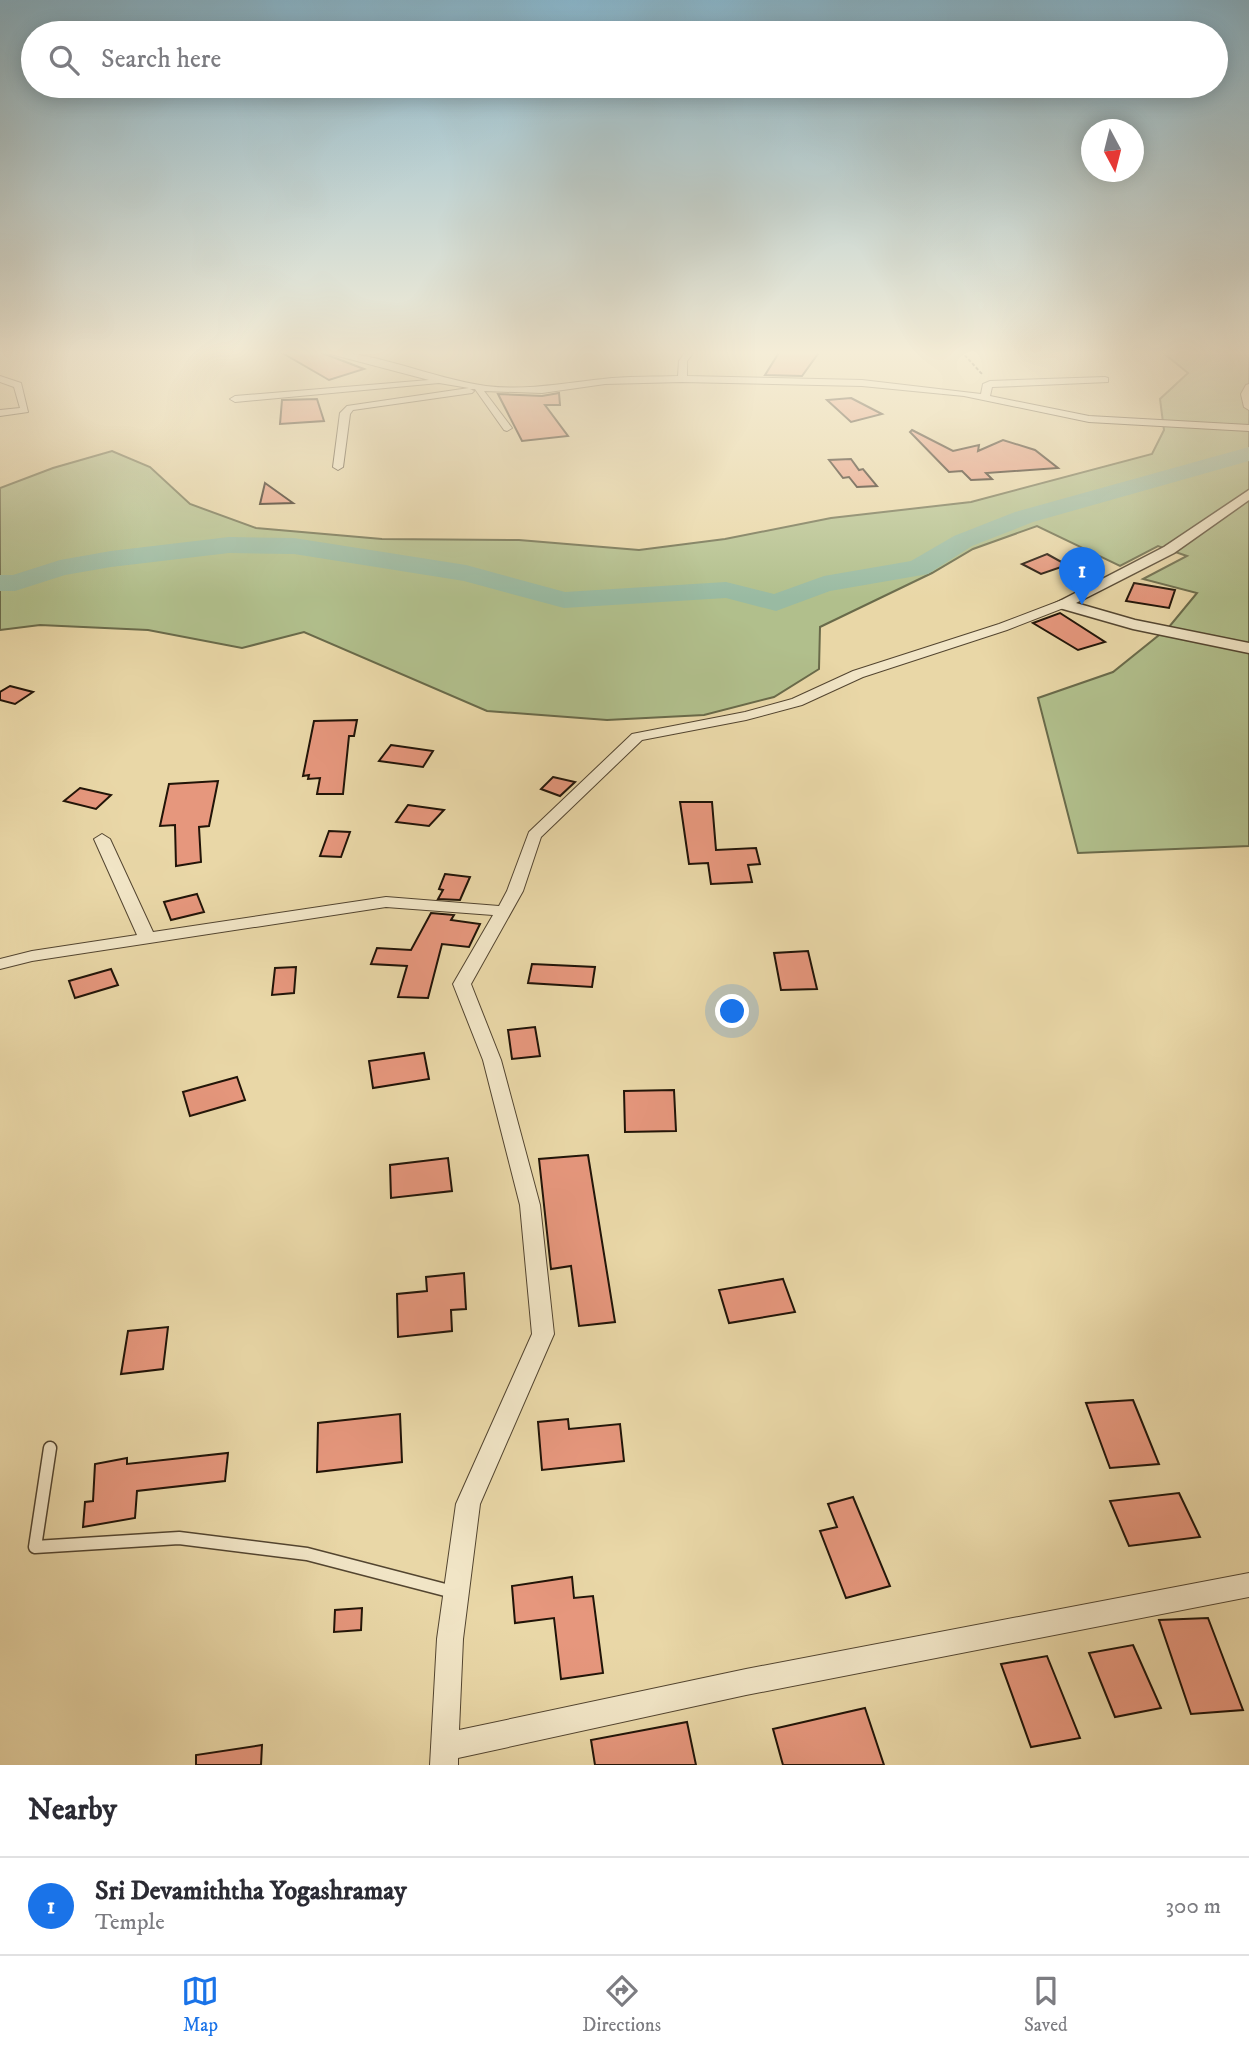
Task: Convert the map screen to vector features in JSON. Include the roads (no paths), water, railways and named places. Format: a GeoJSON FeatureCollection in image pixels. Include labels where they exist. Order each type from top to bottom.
{"type":"FeatureCollection","features":[{"type":"Feature","properties":{"kind":"street"},"geometry":{"type":"LineString","coordinates":[[338,467],[342,433]]}},
{"type":"Feature","properties":{"kind":"street"},"geometry":{"type":"LineString","coordinates":[[1249,494],[1169,550],[1062,604],[1003,627],[858,674],[797,702],[746,716],[637,737],[534,835],[515,891],[462,984],[492,1060],[530,1205],[543,1334],[468,1504],[450,1639],[445,1756],[773,1676],[1249,1585]]}},
{"type":"Feature","properties":{"kind":"street"},"geometry":{"type":"LineString","coordinates":[[1062,604],[1133,624],[1249,648]]}},
{"type":"Feature","properties":{"kind":"street"},"geometry":{"type":"LineString","coordinates":[[102,839],[147,939]]}},
{"type":"Feature","properties":{"kind":"street"},"geometry":{"type":"LineString","coordinates":[[0,964],[32,956],[386,902],[503,911]]}},
{"type":"Feature","properties":{"kind":"lane"},"geometry":{"type":"LineString","coordinates":[[50,1448],[35,1547],[179,1538],[307,1554],[456,1593]]}},
{"type":"Feature","properties":{"kind":"waterway"},"geometry":{"type":"LineString","coordinates":[[0,583],[15,583],[60,568],[111,559],[229,545],[294,546],[466,573],[564,600],[726,590],[776,603],[824,584],[919,568],[963,541],[1024,517],[1249,454]]}},
{"type":"Feature","properties":{"kind":"place","name":"Sri Devamiththa Yogashramay"},"geometry":{"type":"Point","coordinates":[1082,605]}}]}
